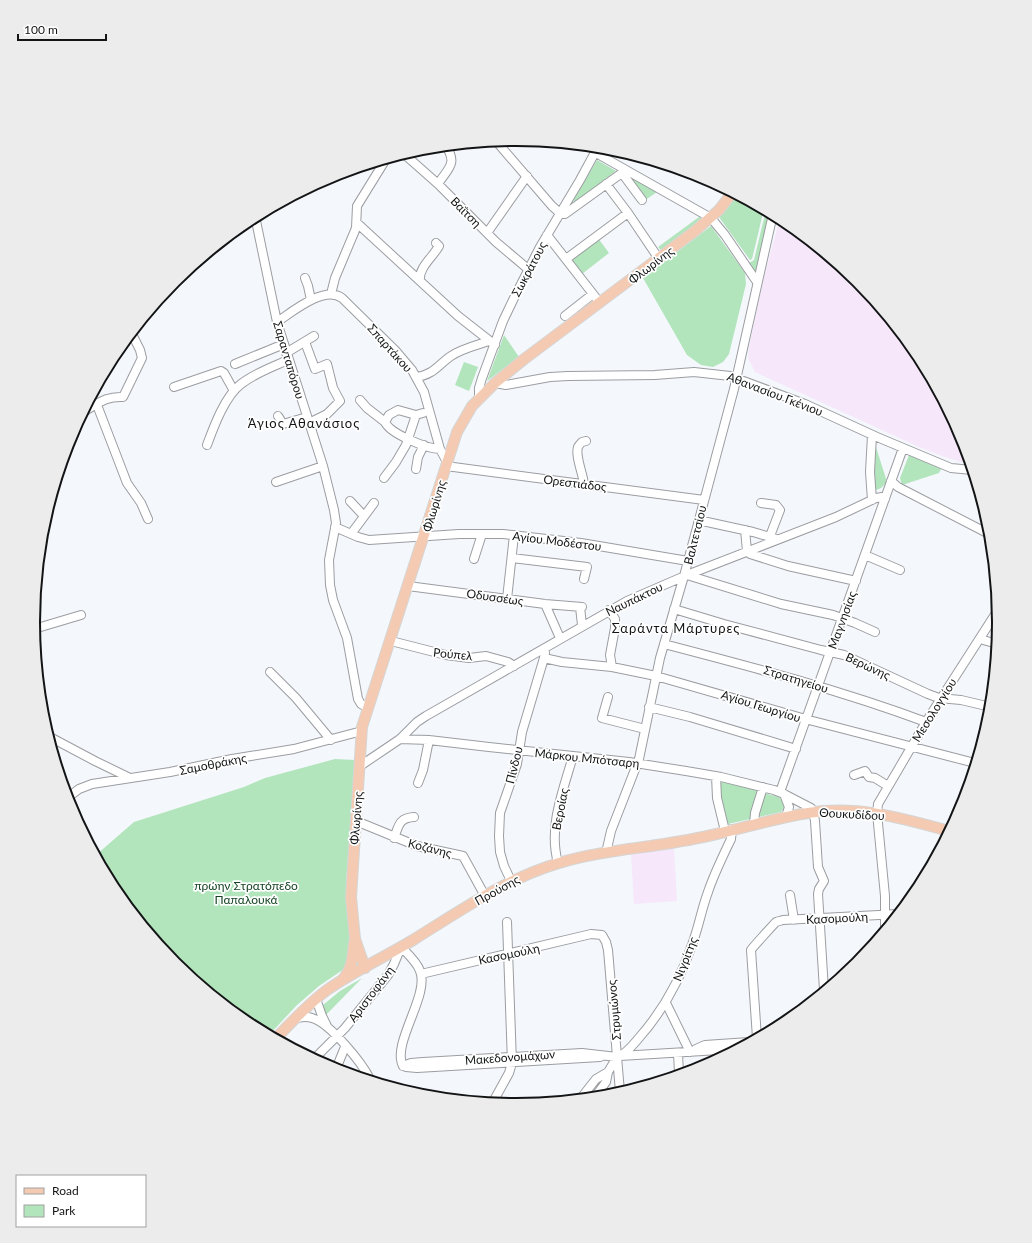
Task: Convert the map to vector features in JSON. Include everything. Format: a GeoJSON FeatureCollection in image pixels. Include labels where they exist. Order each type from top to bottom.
{"type":"FeatureCollection","features":[{"type":"Feature","properties":{"kind":"main road","name":"Φλωρίνης"},"geometry":{"type":"LineString","coordinates":[[342,980],[348,973],[351,964],[355,939],[351,890],[362,731],[446,464],[460,426],[469,410],[495,383],[523,360],[659,259],[711,218],[730,196]]}},
{"type":"Feature","properties":{"kind":"main road","name":"Θουκυδίδου"},"geometry":{"type":"LineString","coordinates":[[754,824],[814,812],[849,811],[877,813],[944,830]]}},
{"type":"Feature","properties":{"kind":"main road","name":"Προύσης"},"geometry":{"type":"LineString","coordinates":[[279,1035],[316,999],[342,980],[401,947],[511,881],[558,863],[606,853],[694,839],[754,824]]}},
{"type":"Feature","properties":{"kind":"main road","name":"Φλωρίνης"},"geometry":{"type":"LineString","coordinates":[[355,939],[365,968]]}},
{"type":"Feature","properties":{"kind":"street"},"geometry":{"type":"LineString","coordinates":[[501,146],[560,214],[565,214],[624,171]]}},
{"type":"Feature","properties":{"kind":"street"},"geometry":{"type":"LineString","coordinates":[[438,184],[448,171],[452,161],[449,151]]}},
{"type":"Feature","properties":{"kind":"street","name":"Σωκράτους"},"geometry":{"type":"LineString","coordinates":[[479,399],[479,388],[492,343],[528,269],[595,153]]}},
{"type":"Feature","properties":{"kind":"street"},"geometry":{"type":"LineString","coordinates":[[602,154],[624,171],[711,218],[725,235],[757,282]]}},
{"type":"Feature","properties":{"kind":"street","name":"Βαΐτση"},"geometry":{"type":"LineString","coordinates":[[409,158],[438,184],[487,233],[528,269]]}},
{"type":"Feature","properties":{"kind":"street"},"geometry":{"type":"LineString","coordinates":[[277,322],[311,300],[320,296],[331,294],[335,278],[355,232],[357,223],[357,204],[381,166]]}},
{"type":"Feature","properties":{"kind":"street"},"geometry":{"type":"LineString","coordinates":[[624,171],[642,200]]}},
{"type":"Feature","properties":{"kind":"street"},"geometry":{"type":"LineString","coordinates":[[487,233],[526,176]]}},
{"type":"Feature","properties":{"kind":"street"},"geometry":{"type":"LineString","coordinates":[[606,184],[628,213],[659,259]]}},
{"type":"Feature","properties":{"kind":"street"},"geometry":{"type":"LineString","coordinates":[[566,259],[628,213]]}},
{"type":"Feature","properties":{"kind":"street","name":"Βαλτετσίου"},"geometry":{"type":"LineString","coordinates":[[606,853],[608,837],[638,763],[656,676],[674,609],[685,576],[698,520],[736,378],[771,220]]}},
{"type":"Feature","properties":{"kind":"street","name":"Σαρανταπόρου"},"geometry":{"type":"LineString","coordinates":[[257,223],[277,322],[323,466],[334,510],[335,527],[329,564],[330,590],[347,638],[358,699],[361,704],[368,708]]}},
{"type":"Feature","properties":{"kind":"street"},"geometry":{"type":"LineString","coordinates":[[357,223],[458,316],[492,343]]}},
{"type":"Feature","properties":{"kind":"street"},"geometry":{"type":"LineString","coordinates":[[547,235],[600,303]]}},
{"type":"Feature","properties":{"kind":"street"},"geometry":{"type":"LineString","coordinates":[[420,281],[420,275],[424,266],[439,246],[436,243]]}},
{"type":"Feature","properties":{"kind":"street"},"geometry":{"type":"LineString","coordinates":[[305,278],[311,300]]}},
{"type":"Feature","properties":{"kind":"street","name":"Σπαρτάκου"},"geometry":{"type":"LineString","coordinates":[[331,294],[339,296],[346,301],[406,362],[424,392],[440,449],[446,464]]}},
{"type":"Feature","properties":{"kind":"street"},"geometry":{"type":"LineString","coordinates":[[565,316],[593,294]]}},
{"type":"Feature","properties":{"kind":"street"},"geometry":{"type":"LineString","coordinates":[[207,445],[218,415],[234,391],[252,376],[287,356],[314,336]]}},
{"type":"Feature","properties":{"kind":"street"},"geometry":{"type":"LineString","coordinates":[[91,408],[109,397],[123,396],[141,362],[142,354],[134,337]]}},
{"type":"Feature","properties":{"kind":"street"},"geometry":{"type":"LineString","coordinates":[[278,416],[283,424],[308,420],[327,414],[340,401],[333,388],[327,364],[315,369],[305,342]]}},
{"type":"Feature","properties":{"kind":"street"},"geometry":{"type":"LineString","coordinates":[[416,377],[425,376],[451,356],[492,343]]}},
{"type":"Feature","properties":{"kind":"street"},"geometry":{"type":"LineString","coordinates":[[235,364],[284,344]]}},
{"type":"Feature","properties":{"kind":"street"},"geometry":{"type":"LineString","coordinates":[[174,387],[221,371],[224,373],[234,391]]}},
{"type":"Feature","properties":{"kind":"street","name":"Αθανασίου Γκένιου"},"geometry":{"type":"LineString","coordinates":[[495,383],[509,385],[550,376],[649,375],[694,372],[714,373],[736,378],[800,402],[872,435],[950,468],[967,470]]}},
{"type":"Feature","properties":{"kind":"street"},"geometry":{"type":"LineString","coordinates":[[384,478],[400,456],[420,414],[424,392]]}},
{"type":"Feature","properties":{"kind":"street"},"geometry":{"type":"LineString","coordinates":[[360,400],[367,408],[385,422],[391,430],[408,439],[435,449],[440,449]]}},
{"type":"Feature","properties":{"kind":"street"},"geometry":{"type":"LineString","coordinates":[[97,404],[127,483],[142,506],[148,519]]}},
{"type":"Feature","properties":{"kind":"street"},"geometry":{"type":"LineString","coordinates":[[385,422],[389,415],[398,410],[420,414],[434,428]]}},
{"type":"Feature","properties":{"kind":"street"},"geometry":{"type":"LineString","coordinates":[[872,435],[870,472],[872,500]]}},
{"type":"Feature","properties":{"kind":"street"},"geometry":{"type":"LineString","coordinates":[[584,484],[578,457],[578,447],[582,442],[586,441]]}},
{"type":"Feature","properties":{"kind":"street"},"geometry":{"type":"LineString","coordinates":[[416,469],[418,457],[424,445]]}},
{"type":"Feature","properties":{"kind":"street","name":"Μαγνησίας"},"geometry":{"type":"LineString","coordinates":[[782,793],[806,719],[903,448]]}},
{"type":"Feature","properties":{"kind":"street","name":"Ορεστιάδος"},"geometry":{"type":"LineString","coordinates":[[446,464],[704,500]]}},
{"type":"Feature","properties":{"kind":"street"},"geometry":{"type":"LineString","coordinates":[[276,482],[323,466]]}},
{"type":"Feature","properties":{"kind":"street"},"geometry":{"type":"LineString","coordinates":[[892,481],[898,487],[983,532]]}},
{"type":"Feature","properties":{"kind":"street","name":"Ναυπάκτου"},"geometry":{"type":"LineString","coordinates":[[400,739],[417,722],[426,716],[609,610],[774,538],[836,517],[880,497],[885,499]]}},
{"type":"Feature","properties":{"kind":"street"},"geometry":{"type":"LineString","coordinates":[[350,501],[364,516]]}},
{"type":"Feature","properties":{"kind":"street"},"geometry":{"type":"LineString","coordinates":[[351,534],[374,503]]}},
{"type":"Feature","properties":{"kind":"street"},"geometry":{"type":"LineString","coordinates":[[698,520],[774,538],[780,508],[761,503]]}},
{"type":"Feature","properties":{"kind":"street","name":"Αγίου Μοδέστου"},"geometry":{"type":"LineString","coordinates":[[335,527],[363,539],[372,540],[424,536],[482,534],[514,535],[581,542],[688,561]]}},
{"type":"Feature","properties":{"kind":"street"},"geometry":{"type":"LineString","coordinates":[[745,530],[747,551],[753,555],[783,564],[856,581]]}},
{"type":"Feature","properties":{"kind":"street"},"geometry":{"type":"LineString","coordinates":[[474,559],[482,534]]}},
{"type":"Feature","properties":{"kind":"street"},"geometry":{"type":"LineString","coordinates":[[507,599],[514,535]]}},
{"type":"Feature","properties":{"kind":"street"},"geometry":{"type":"LineString","coordinates":[[865,555],[900,570]]}},
{"type":"Feature","properties":{"kind":"street"},"geometry":{"type":"LineString","coordinates":[[512,558],[587,567],[584,579]]}},
{"type":"Feature","properties":{"kind":"street"},"geometry":{"type":"LineString","coordinates":[[685,576],[781,604],[843,618],[875,632]]}},
{"type":"Feature","properties":{"kind":"street","name":"Οδυσσέως"},"geometry":{"type":"LineString","coordinates":[[408,586],[545,604],[581,607],[582,625]]}},
{"type":"Feature","properties":{"kind":"street"},"geometry":{"type":"LineString","coordinates":[[545,604],[560,638]]}},
{"type":"Feature","properties":{"kind":"street","name":"Βερώνης"},"geometry":{"type":"LineString","coordinates":[[674,609],[724,624],[844,655],[928,694],[941,698],[961,700],[984,705]]}},
{"type":"Feature","properties":{"kind":"street"},"geometry":{"type":"LineString","coordinates":[[609,610],[614,619],[615,628],[610,655],[612,667]]}},
{"type":"Feature","properties":{"kind":"street"},"geometry":{"type":"LineString","coordinates":[[40,627],[81,614]]}},
{"type":"Feature","properties":{"kind":"street","name":"Μεσολογγίου"},"geometry":{"type":"LineString","coordinates":[[877,813],[878,804],[911,747],[992,620]]}},
{"type":"Feature","properties":{"kind":"street"},"geometry":{"type":"LineString","coordinates":[[980,639],[991,642]]}},
{"type":"Feature","properties":{"kind":"street","name":"Ρούπελ"},"geometry":{"type":"LineString","coordinates":[[390,640],[446,655],[469,658],[486,656],[508,662],[514,666]]}},
{"type":"Feature","properties":{"kind":"street","name":"Στρατηγείου"},"geometry":{"type":"LineString","coordinates":[[664,644],[754,667],[818,686],[889,708],[926,722]]}},
{"type":"Feature","properties":{"kind":"street","name":"Πίνδου"},"geometry":{"type":"LineString","coordinates":[[511,881],[502,861],[500,852],[500,818],[502,804],[517,764],[523,727],[544,658],[544,648]]}},
{"type":"Feature","properties":{"kind":"street","name":"Αγίου Γεωργίου"},"geometry":{"type":"LineString","coordinates":[[544,658],[562,662],[612,667],[656,676],[806,719],[971,762]]}},
{"type":"Feature","properties":{"kind":"street"},"geometry":{"type":"LineString","coordinates":[[270,672],[296,698],[330,740]]}},
{"type":"Feature","properties":{"kind":"street"},"geometry":{"type":"LineString","coordinates":[[608,697],[602,718],[645,729]]}},
{"type":"Feature","properties":{"kind":"street"},"geometry":{"type":"LineString","coordinates":[[649,707],[690,717],[796,749]]}},
{"type":"Feature","properties":{"kind":"street","name":"Σαμοθράκης"},"geometry":{"type":"LineString","coordinates":[[72,794],[83,787],[112,780],[190,769],[300,748],[362,731]]}},
{"type":"Feature","properties":{"kind":"street"},"geometry":{"type":"LineString","coordinates":[[360,766],[400,739]]}},
{"type":"Feature","properties":{"kind":"street","name":"Μάρκου Μπότσαρη"},"geometry":{"type":"LineString","coordinates":[[400,739],[429,740],[638,763],[716,776],[782,793],[812,809],[814,812]]}},
{"type":"Feature","properties":{"kind":"street"},"geometry":{"type":"LineString","coordinates":[[55,740],[130,778]]}},
{"type":"Feature","properties":{"kind":"street"},"geometry":{"type":"LineString","coordinates":[[418,782],[423,770],[429,740]]}},
{"type":"Feature","properties":{"kind":"street","name":"Βεροίας"},"geometry":{"type":"LineString","coordinates":[[558,863],[554,841],[556,820],[573,756]]}},
{"type":"Feature","properties":{"kind":"street"},"geometry":{"type":"LineString","coordinates":[[112,780],[113,769]]}},
{"type":"Feature","properties":{"kind":"street"},"geometry":{"type":"LineString","coordinates":[[854,775],[865,771],[869,777],[875,778],[888,786]]}},
{"type":"Feature","properties":{"kind":"street"},"geometry":{"type":"LineString","coordinates":[[716,776],[717,798],[728,830]]}},
{"type":"Feature","properties":{"kind":"street"},"geometry":{"type":"LineString","coordinates":[[754,824],[755,813],[763,787]]}},
{"type":"Feature","properties":{"kind":"street"},"geometry":{"type":"LineString","coordinates":[[782,793],[789,807],[786,817]]}},
{"type":"Feature","properties":{"kind":"street"},"geometry":{"type":"LineString","coordinates":[[814,812],[818,867],[824,881],[818,891],[824,984]]}},
{"type":"Feature","properties":{"kind":"street"},"geometry":{"type":"LineString","coordinates":[[877,813],[885,896],[885,922]]}},
{"type":"Feature","properties":{"kind":"street"},"geometry":{"type":"LineString","coordinates":[[394,838],[402,820],[414,817]]}},
{"type":"Feature","properties":{"kind":"street","name":"Κοζάνης"},"geometry":{"type":"LineString","coordinates":[[356,821],[394,838],[430,850],[464,857],[485,896]]}},
{"type":"Feature","properties":{"kind":"street","name":"Νιγρίτης"},"geometry":{"type":"LineString","coordinates":[[601,1089],[606,1082],[608,1072],[619,1057],[645,1031],[666,1003],[690,952],[708,893],[731,839],[728,830]]}},
{"type":"Feature","properties":{"kind":"street"},"geometry":{"type":"LineString","coordinates":[[790,895],[794,920]]}},
{"type":"Feature","properties":{"kind":"street","name":"Κασομούλη"},"geometry":{"type":"LineString","coordinates":[[756,1033],[751,950],[776,922],[891,915]]}},
{"type":"Feature","properties":{"kind":"street"},"geometry":{"type":"LineString","coordinates":[[496,1097],[509,1073],[512,1060],[507,922]]}},
{"type":"Feature","properties":{"kind":"street","name":"Κασομούλη"},"geometry":{"type":"LineString","coordinates":[[421,974],[596,934]]}},
{"type":"Feature","properties":{"kind":"street","name":"Στρυμώνος"},"geometry":{"type":"LineString","coordinates":[[596,934],[603,936],[607,946],[619,1057],[620,1085]]}},
{"type":"Feature","properties":{"kind":"street"},"geometry":{"type":"LineString","coordinates":[[401,947],[414,962],[421,974],[422,979],[401,1050],[400,1060],[403,1066],[417,1068],[512,1060],[582,1059],[608,1056],[619,1057],[723,1050]]}},
{"type":"Feature","properties":{"kind":"street","name":"Αριστοφάνη"},"geometry":{"type":"LineString","coordinates":[[319,1054],[337,1037],[388,976],[401,947]]}},
{"type":"Feature","properties":{"kind":"street"},"geometry":{"type":"LineString","coordinates":[[316,999],[322,1016],[330,1030]]}},
{"type":"Feature","properties":{"kind":"street"},"geometry":{"type":"LineString","coordinates":[[666,1003],[692,1052]]}},
{"type":"Feature","properties":{"kind":"street"},"geometry":{"type":"LineString","coordinates":[[297,1018],[312,1018],[330,1030],[361,1065],[366,1073]]}},
{"type":"Feature","properties":{"kind":"street"},"geometry":{"type":"LineString","coordinates":[[692,1052],[705,1045],[737,1043]]}},
{"type":"Feature","properties":{"kind":"street"},"geometry":{"type":"LineString","coordinates":[[339,1063],[345,1047]]}},
{"type":"Feature","properties":{"kind":"street"},"geometry":{"type":"LineString","coordinates":[[678,1053],[679,1068]]}},
{"type":"Feature","properties":{"kind":"street","name":"Νιγρίτης"},"geometry":{"type":"LineString","coordinates":[[586,1092],[596,1078],[608,1072]]}},
{"type":"Feature","properties":{"kind":"shaded area"},"geometry":{"type":"Polygon","coordinates":[[[778,225],[806,244],[853,285],[894,332],[912,357],[943,411],[965,463],[919,447],[755,372],[748,358],[763,281],[778,225]]]}},
{"type":"Feature","properties":{"kind":"shaded area"},"geometry":{"type":"Polygon","coordinates":[[[674,848],[677,901],[634,904],[631,854],[674,848]]]}},
{"type":"Feature","properties":{"kind":"green space"},"geometry":{"type":"Polygon","coordinates":[[[597,160],[616,171],[575,202],[573,201],[597,160]]]}},
{"type":"Feature","properties":{"kind":"green space"},"geometry":{"type":"Polygon","coordinates":[[[625,173],[657,192],[644,201],[625,173]]]}},
{"type":"Feature","properties":{"kind":"green space"},"geometry":{"type":"Polygon","coordinates":[[[733,198],[763,215],[752,259],[750,260],[719,217],[733,198]]]}},
{"type":"Feature","properties":{"kind":"green space"},"geometry":{"type":"Polygon","coordinates":[[[765,216],[769,219],[756,273],[749,263],[754,260],[765,216]]]}},
{"type":"Feature","properties":{"kind":"green space"},"geometry":{"type":"Polygon","coordinates":[[[699,217],[703,218],[661,250],[658,247],[699,217]]]}},
{"type":"Feature","properties":{"kind":"green space"},"geometry":{"type":"Polygon","coordinates":[[[711,226],[745,273],[746,284],[729,354],[723,362],[713,367],[701,365],[687,355],[643,278],[711,226]]]}},
{"type":"Feature","properties":{"kind":"green space"},"geometry":{"type":"Polygon","coordinates":[[[598,238],[609,253],[582,274],[571,261],[572,258],[598,238]]]}},
{"type":"Feature","properties":{"kind":"green space"},"geometry":{"type":"Polygon","coordinates":[[[504,335],[519,357],[487,381],[504,335]]]}},
{"type":"Feature","properties":{"kind":"green space"},"geometry":{"type":"Polygon","coordinates":[[[464,362],[478,367],[469,391],[455,385],[464,362]]]}},
{"type":"Feature","properties":{"kind":"green space"},"geometry":{"type":"Polygon","coordinates":[[[875,447],[887,482],[881,488],[874,491],[875,447]]]}},
{"type":"Feature","properties":{"kind":"green space"},"geometry":{"type":"Polygon","coordinates":[[[909,455],[941,469],[939,473],[902,485],[900,478],[909,455]]]}},
{"type":"Feature","properties":{"kind":"green space","name":"πρώην Στρατόπεδο Παπαλουκά"},"geometry":{"type":"Polygon","coordinates":[[[335,759],[355,760],[346,884],[350,940],[349,957],[344,969],[319,986],[297,1005],[273,1031],[226,999],[179,958],[138,911],[120,886],[100,852],[134,822],[244,787],[265,778],[335,759]]]}},
{"type":"Feature","properties":{"kind":"green space"},"geometry":{"type":"Polygon","coordinates":[[[717,781],[738,785],[778,797],[783,801],[784,808],[781,812],[728,824],[717,781]]]}},
{"type":"Feature","properties":{"kind":"green space"},"geometry":{"type":"Polygon","coordinates":[[[362,978],[326,1015],[323,1005],[340,991],[362,978]]]}},
{"type":"Feature","properties":{"kind":"district","name":"Άγιος Αθανάσιος"},"geometry":{"type":"Point","coordinates":[304,423]}},
{"type":"Feature","properties":{"kind":"district","name":"Σαράντα Μάρτυρες"},"geometry":{"type":"Point","coordinates":[676,628]}}]}
